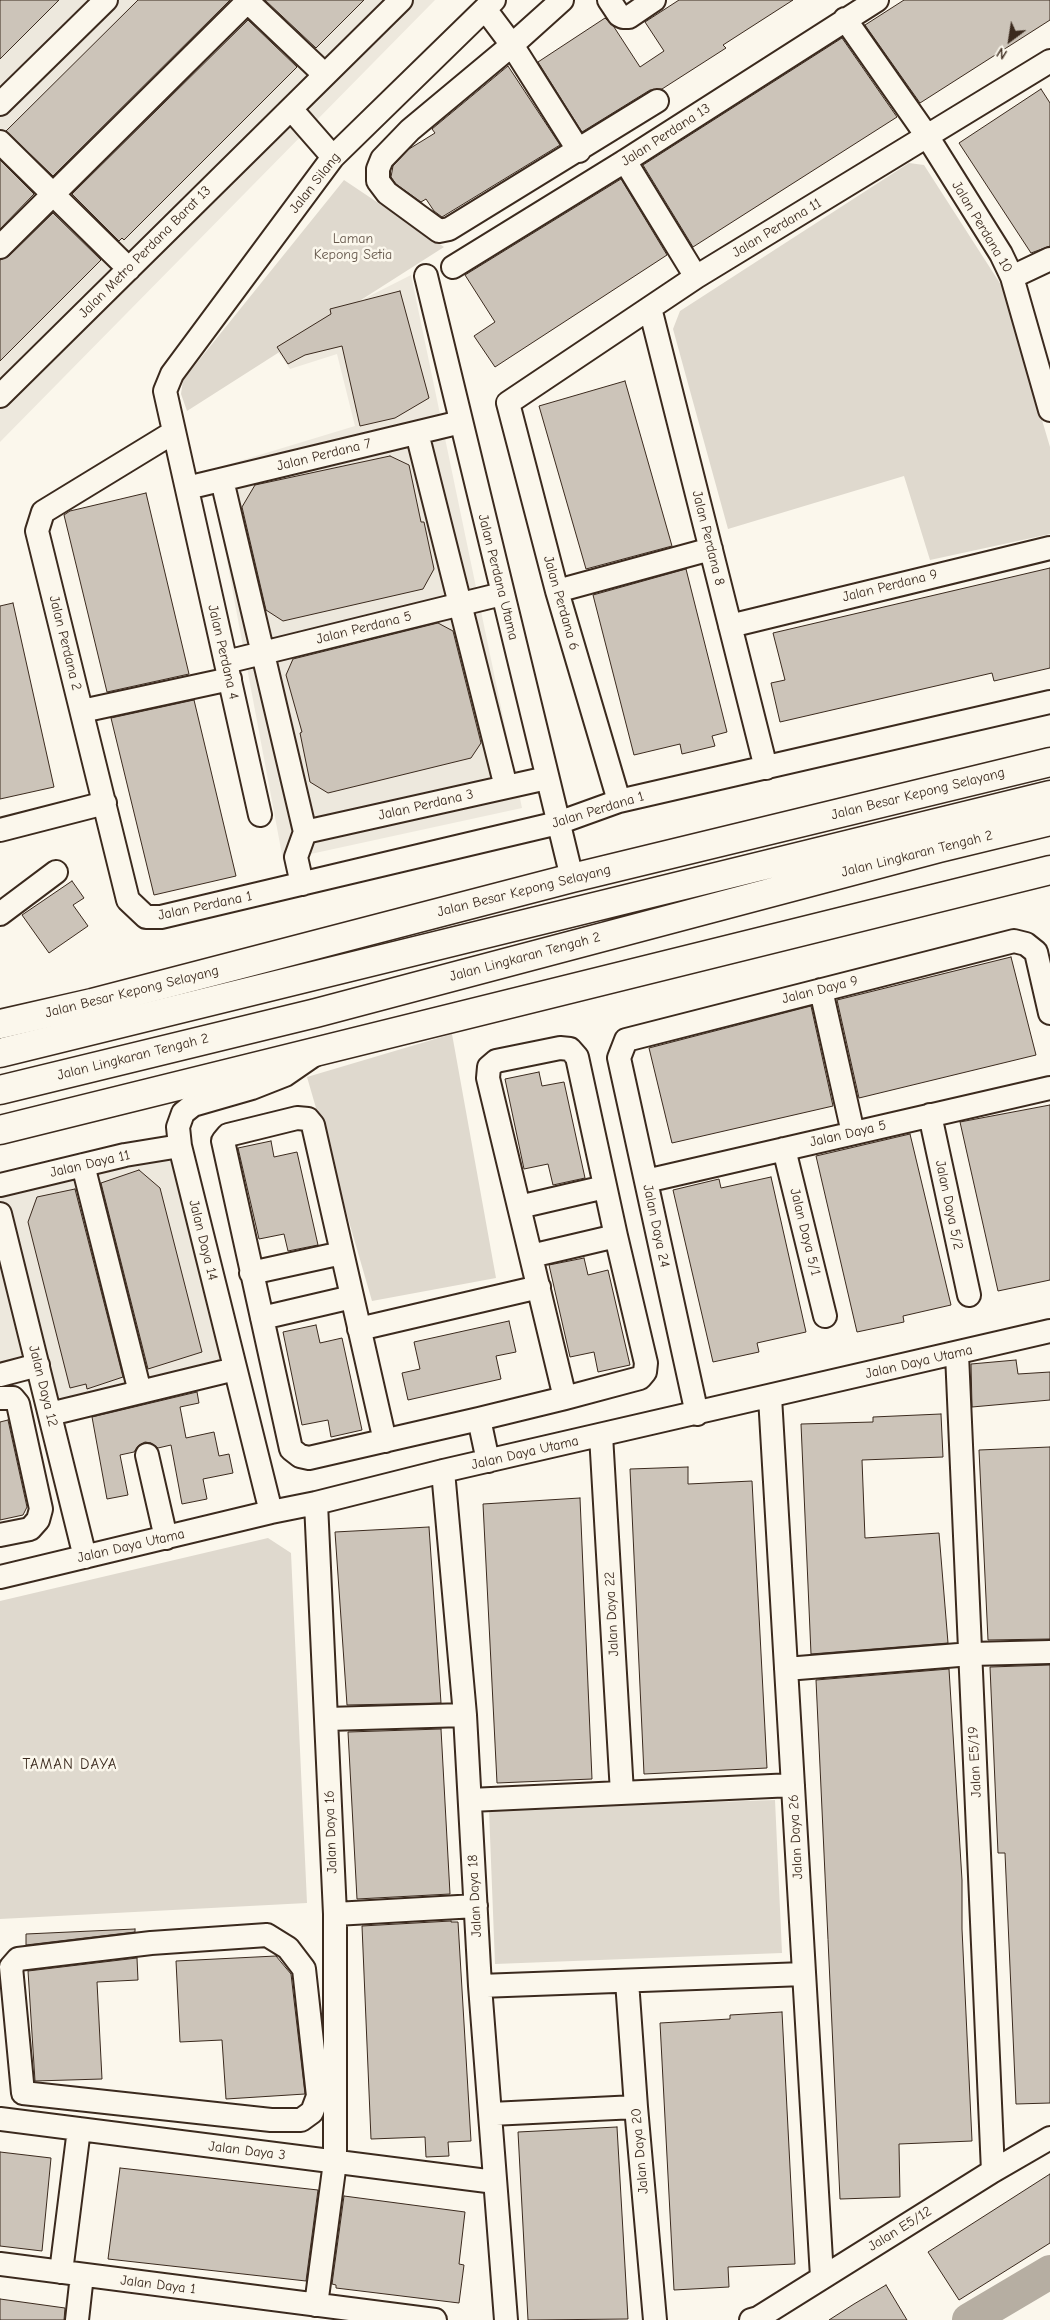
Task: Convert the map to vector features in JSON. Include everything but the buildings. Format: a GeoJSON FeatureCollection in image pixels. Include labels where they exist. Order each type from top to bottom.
{"type":"FeatureCollection","features":[{"type":"Feature","properties":{"kind":"main road","name":"Jalan Besar Kepong Selayang"},"geometry":{"type":"LineString","coordinates":[[0,1024],[92,1003],[572,878],[1050,762]]}},
{"type":"Feature","properties":{"kind":"main road","name":"Jalan Lingkaran Tengah 2"},"geometry":{"type":"LineString","coordinates":[[0,1090],[316,1013],[938,836],[1050,795]]}},
{"type":"Feature","properties":{"kind":"main road","name":"Jalan Lingkaran Tengah 2"},"geometry":{"type":"LineString","coordinates":[[0,1053],[309,978],[938,836],[1050,821]]}},
{"type":"Feature","properties":{"kind":"main road"},"geometry":{"type":"LineString","coordinates":[[0,1130],[1050,870]]}},
{"type":"Feature","properties":{"kind":"street"},"geometry":{"type":"LineString","coordinates":[[0,104],[106,0]]}},
{"type":"Feature","properties":{"kind":"street"},"geometry":{"type":"LineString","coordinates":[[0,247],[248,0],[325,75]]}},
{"type":"Feature","properties":{"kind":"street","name":"Jalan Metro Perdana Barat 13"},"geometry":{"type":"LineString","coordinates":[[0,396],[401,0]]}},
{"type":"Feature","properties":{"kind":"street"},"geometry":{"type":"LineString","coordinates":[[562,0],[512,45],[410,130],[382,159],[378,169],[378,181],[388,193],[427,223],[439,230],[449,229],[579,151],[657,101]]}},
{"type":"Feature","properties":{"kind":"street"},"geometry":{"type":"LineString","coordinates":[[609,0],[619,15],[623,17],[629,16],[654,0]]}},
{"type":"Feature","properties":{"kind":"street","name":"Jalan Perdana 13"},"geometry":{"type":"LineString","coordinates":[[453,266],[625,161],[877,0]]}},
{"type":"Feature","properties":{"kind":"street"},"geometry":{"type":"LineString","coordinates":[[490,5],[512,45],[579,151]]}},
{"type":"Feature","properties":{"kind":"street","name":"Jalan Silang"},"geometry":{"type":"LineString","coordinates":[[165,391],[172,374],[333,158],[490,5]]}},
{"type":"Feature","properties":{"kind":"street","name":"Jalan Perdana 10"},"geometry":{"type":"LineString","coordinates":[[845,19],[927,136],[1001,254],[1012,277],[1050,410]]}},
{"type":"Feature","properties":{"kind":"street","name":"Jalan Perdana 11"},"geometry":{"type":"LineString","coordinates":[[508,403],[696,277],[1050,61]]}},
{"type":"Feature","properties":{"kind":"street"},"geometry":{"type":"LineString","coordinates":[[291,108],[333,158]]}},
{"type":"Feature","properties":{"kind":"street"},"geometry":{"type":"LineString","coordinates":[[0,142],[129,268]]}},
{"type":"Feature","properties":{"kind":"street"},"geometry":{"type":"LineString","coordinates":[[625,161],[696,277]]}},
{"type":"Feature","properties":{"kind":"street"},"geometry":{"type":"LineString","coordinates":[[1012,277],[1050,259]]}},
{"type":"Feature","properties":{"kind":"street","name":"Jalan Perdana Utama"},"geometry":{"type":"LineString","coordinates":[[426,276],[572,878]]}},
{"type":"Feature","properties":{"kind":"street","name":"Jalan Perdana 8"},"geometry":{"type":"LineString","coordinates":[[650,308],[766,768]]}},
{"type":"Feature","properties":{"kind":"street","name":"Jalan Perdana 4"},"geometry":{"type":"LineString","coordinates":[[165,391],[260,815]]}},
{"type":"Feature","properties":{"kind":"street","name":"Jalan Perdana 6"},"geometry":{"type":"LineString","coordinates":[[508,403],[557,591],[619,801]]}},
{"type":"Feature","properties":{"kind":"street","name":"Jalan Perdana 7"},"geometry":{"type":"LineString","coordinates":[[187,488],[461,422]]}},
{"type":"Feature","properties":{"kind":"street","name":"Jalan Perdana 2"},"geometry":{"type":"LineString","coordinates":[[146,917],[128,900],[37,531],[43,512],[174,432]]}},
{"type":"Feature","properties":{"kind":"street"},"geometry":{"type":"LineString","coordinates":[[417,433],[506,787]]}},
{"type":"Feature","properties":{"kind":"street"},"geometry":{"type":"LineString","coordinates":[[222,480],[305,832],[296,857],[302,884]]}},
{"type":"Feature","properties":{"kind":"street","name":"Jalan Perdana 9"},"geometry":{"type":"LineString","coordinates":[[730,626],[1050,548]]}},
{"type":"Feature","properties":{"kind":"street"},"geometry":{"type":"LineString","coordinates":[[557,591],[711,549]]}},
{"type":"Feature","properties":{"kind":"street","name":"Jalan Perdana 5"},"geometry":{"type":"LineString","coordinates":[[82,711],[228,670],[263,653],[502,594]]}},
{"type":"Feature","properties":{"kind":"street","name":"Jalan Perdana 1"},"geometry":{"type":"LineString","coordinates":[[146,917],[161,917],[302,884],[558,823],[619,801],[1050,702]]}},
{"type":"Feature","properties":{"kind":"street","name":"Jalan Perdana 3"},"geometry":{"type":"LineString","coordinates":[[305,832],[547,778]]}},
{"type":"Feature","properties":{"kind":"street"},"geometry":{"type":"LineString","coordinates":[[0,830],[105,803]]}},
{"type":"Feature","properties":{"kind":"street"},"geometry":{"type":"LineString","coordinates":[[0,914],[56,872]]}},
{"type":"Feature","properties":{"kind":"street","name":"Jalan Daya 9"},"geometry":{"type":"LineString","coordinates":[[626,1040],[1014,942],[1026,944],[1036,952],[1050,1012]]}},
{"type":"Feature","properties":{"kind":"street"},"geometry":{"type":"LineString","coordinates":[[821,990],[853,1133]]}},
{"type":"Feature","properties":{"kind":"street","name":"Jalan Daya 24"},"geometry":{"type":"LineString","coordinates":[[626,1040],[619,1058],[697,1414]]}},
{"type":"Feature","properties":{"kind":"street"},"geometry":{"type":"LineString","coordinates":[[385,1441],[314,1126],[308,1119],[297,1118],[228,1135],[222,1141],[291,1449],[300,1456],[309,1458],[385,1441],[565,1398],[640,1378],[645,1372],[646,1363],[577,1057],[570,1050],[560,1048],[496,1061],[489,1067],[488,1078],[565,1398]]}},
{"type":"Feature","properties":{"kind":"street","name":"Jalan Daya 14"},"geometry":{"type":"LineString","coordinates":[[271,1512],[180,1146],[178,1127],[183,1113],[193,1104],[252,1088],[285,1075],[316,1053]]}},
{"type":"Feature","properties":{"kind":"street","name":"Jalan Daya 5"},"geometry":{"type":"LineString","coordinates":[[646,1181],[1050,1088]]}},
{"type":"Feature","properties":{"kind":"street","name":"Jalan Daya 5/2"},"geometry":{"type":"LineString","coordinates":[[930,1115],[969,1295]]}},
{"type":"Feature","properties":{"kind":"street","name":"Jalan Daya 11"},"geometry":{"type":"LineString","coordinates":[[0,1185],[83,1165],[180,1146]]}},
{"type":"Feature","properties":{"kind":"street","name":"Jalan Daya 5/1"},"geometry":{"type":"LineString","coordinates":[[784,1149],[825,1316]]}},
{"type":"Feature","properties":{"kind":"street"},"geometry":{"type":"LineString","coordinates":[[83,1165],[140,1392]]}},
{"type":"Feature","properties":{"kind":"street"},"geometry":{"type":"LineString","coordinates":[[520,1207],[605,1187]]}},
{"type":"Feature","properties":{"kind":"street","name":"Jalan Daya 12"},"geometry":{"type":"LineString","coordinates":[[0,1214],[7,1274],[38,1365],[85,1557]]}},
{"type":"Feature","properties":{"kind":"street"},"geometry":{"type":"LineString","coordinates":[[531,1256],[616,1236]]}},
{"type":"Feature","properties":{"kind":"street"},"geometry":{"type":"LineString","coordinates":[[252,1273],[342,1253]]}},
{"type":"Feature","properties":{"kind":"street"},"geometry":{"type":"LineString","coordinates":[[359,1329],[538,1287]]}},
{"type":"Feature","properties":{"kind":"street"},"geometry":{"type":"LineString","coordinates":[[262,1318],[352,1297]]}},
{"type":"Feature","properties":{"kind":"street","name":"Jalan Daya Utama"},"geometry":{"type":"LineString","coordinates":[[0,1577],[316,1503],[443,1471],[1050,1332]]}},
{"type":"Feature","properties":{"kind":"street","name":"Jalan E5/19"},"geometry":{"type":"LineString","coordinates":[[956,1354],[993,2171]]}},
{"type":"Feature","properties":{"kind":"street"},"geometry":{"type":"LineString","coordinates":[[0,1374],[38,1365]]}},
{"type":"Feature","properties":{"kind":"street"},"geometry":{"type":"LineString","coordinates":[[50,1414],[235,1369]]}},
{"type":"Feature","properties":{"kind":"street","name":"Jalan Daya 26"},"geometry":{"type":"LineString","coordinates":[[770,1396],[822,2277]]}},
{"type":"Feature","properties":{"kind":"street"},"geometry":{"type":"LineString","coordinates":[[0,1398],[13,1398],[18,1404],[41,1509],[38,1520],[30,1529],[0,1535]]}},
{"type":"Feature","properties":{"kind":"street"},"geometry":{"type":"LineString","coordinates":[[479,1419],[488,1461]]}},
{"type":"Feature","properties":{"kind":"street","name":"Jalan Daya 22"},"geometry":{"type":"LineString","coordinates":[[601,1435],[622,1792]]}},
{"type":"Feature","properties":{"kind":"street"},"geometry":{"type":"LineString","coordinates":[[147,1455],[166,1538]]}},
{"type":"Feature","properties":{"kind":"street","name":"Jalan Daya 18"},"geometry":{"type":"LineString","coordinates":[[443,1471],[466,1715],[480,1986],[506,2320]]}},
{"type":"Feature","properties":{"kind":"street","name":"Jalan Daya 16"},"geometry":{"type":"LineString","coordinates":[[316,1503],[335,1914],[335,2162]]}},
{"type":"Feature","properties":{"kind":"street"},"geometry":{"type":"LineString","coordinates":[[786,1669],[970,1654],[1050,1652]]}},
{"type":"Feature","properties":{"kind":"street"},"geometry":{"type":"LineString","coordinates":[[327,1719],[466,1715]]}},
{"type":"Feature","properties":{"kind":"street"},"geometry":{"type":"LineString","coordinates":[[470,1800],[793,1786]]}},
{"type":"Feature","properties":{"kind":"street"},"geometry":{"type":"LineString","coordinates":[[335,1914],[476,1906]]}},
{"type":"Feature","properties":{"kind":"street"},"geometry":{"type":"LineString","coordinates":[[24,2093],[271,2120],[301,2120],[312,2112],[318,2096],[304,1969],[288,1948],[267,1935],[151,1943],[18,1959],[11,1967],[26,2122]]}},
{"type":"Feature","properties":{"kind":"street"},"geometry":{"type":"LineString","coordinates":[[480,1986],[804,1974]]}},
{"type":"Feature","properties":{"kind":"street","name":"Jalan Daya 20"},"geometry":{"type":"LineString","coordinates":[[627,1981],[655,2320]]}},
{"type":"Feature","properties":{"kind":"street"},"geometry":{"type":"LineString","coordinates":[[490,2114],[636,2107]]}},
{"type":"Feature","properties":{"kind":"street","name":"Jalan Daya 3"},"geometry":{"type":"LineString","coordinates":[[0,2119],[495,2182]]}},
{"type":"Feature","properties":{"kind":"street"},"geometry":{"type":"LineString","coordinates":[[268,2153],[271,2120]]}},
{"type":"Feature","properties":{"kind":"street"},"geometry":{"type":"LineString","coordinates":[[77,2320],[72,2273],[79,2129]]}},
{"type":"Feature","properties":{"kind":"street","name":"Jalan E5/12"},"geometry":{"type":"LineString","coordinates":[[751,2320],[758,2318],[993,2171],[1050,2138]]}},
{"type":"Feature","properties":{"kind":"street"},"geometry":{"type":"LineString","coordinates":[[320,2310],[335,2162]]}},
{"type":"Feature","properties":{"kind":"street","name":"Jalan Daya 1"},"geometry":{"type":"LineString","coordinates":[[0,2264],[320,2310],[435,2320]]}},
{"type":"Feature","properties":{"kind":"shaded area"},"geometry":{"type":"Polygon","coordinates":[[[0,0],[435,0],[0,442],[0,0]]]}},
{"type":"Feature","properties":{"kind":"shaded area"},"geometry":{"type":"Polygon","coordinates":[[[411,275],[522,808],[283,860],[210,470],[355,426],[337,354],[290,369],[273,345],[411,275]]]}},
{"type":"Feature","properties":{"kind":"shaded area"},"geometry":{"type":"Polygon","coordinates":[[[174,1154],[226,1366],[56,1407],[42,1355],[0,1365],[0,1192],[174,1154]]]}},
{"type":"Feature","properties":{"kind":"green space"},"geometry":{"type":"Polygon","coordinates":[[[909,163],[924,165],[1003,288],[1050,447],[1050,534],[930,560],[904,476],[728,529],[673,329],[680,311],[909,163]]]}},
{"type":"Feature","properties":{"kind":"green space","name":"Laman Kepong Setia"},"geometry":{"type":"Polygon","coordinates":[[[344,180],[444,247],[187,411],[181,394],[183,380],[344,180]]]}},
{"type":"Feature","properties":{"kind":"green space"},"geometry":{"type":"Polygon","coordinates":[[[452,1034],[496,1278],[372,1301],[307,1077],[452,1034]]]}},
{"type":"Feature","properties":{"kind":"green space"},"geometry":{"type":"Polygon","coordinates":[[[268,1538],[291,1553],[307,1903],[0,1919],[0,1601],[268,1538]]]}},
{"type":"Feature","properties":{"kind":"green space"},"geometry":{"type":"Polygon","coordinates":[[[775,1800],[782,1953],[495,1964],[489,1810],[775,1800]]]}},
{"type":"Feature","properties":{"kind":"waterway"},"geometry":{"type":"LineString","coordinates":[[969,2320],[1050,2272]]}},
{"type":"Feature","properties":{"kind":"district","name":"TAMAN DAYA"},"geometry":{"type":"Point","coordinates":[70,1765]}}]}
